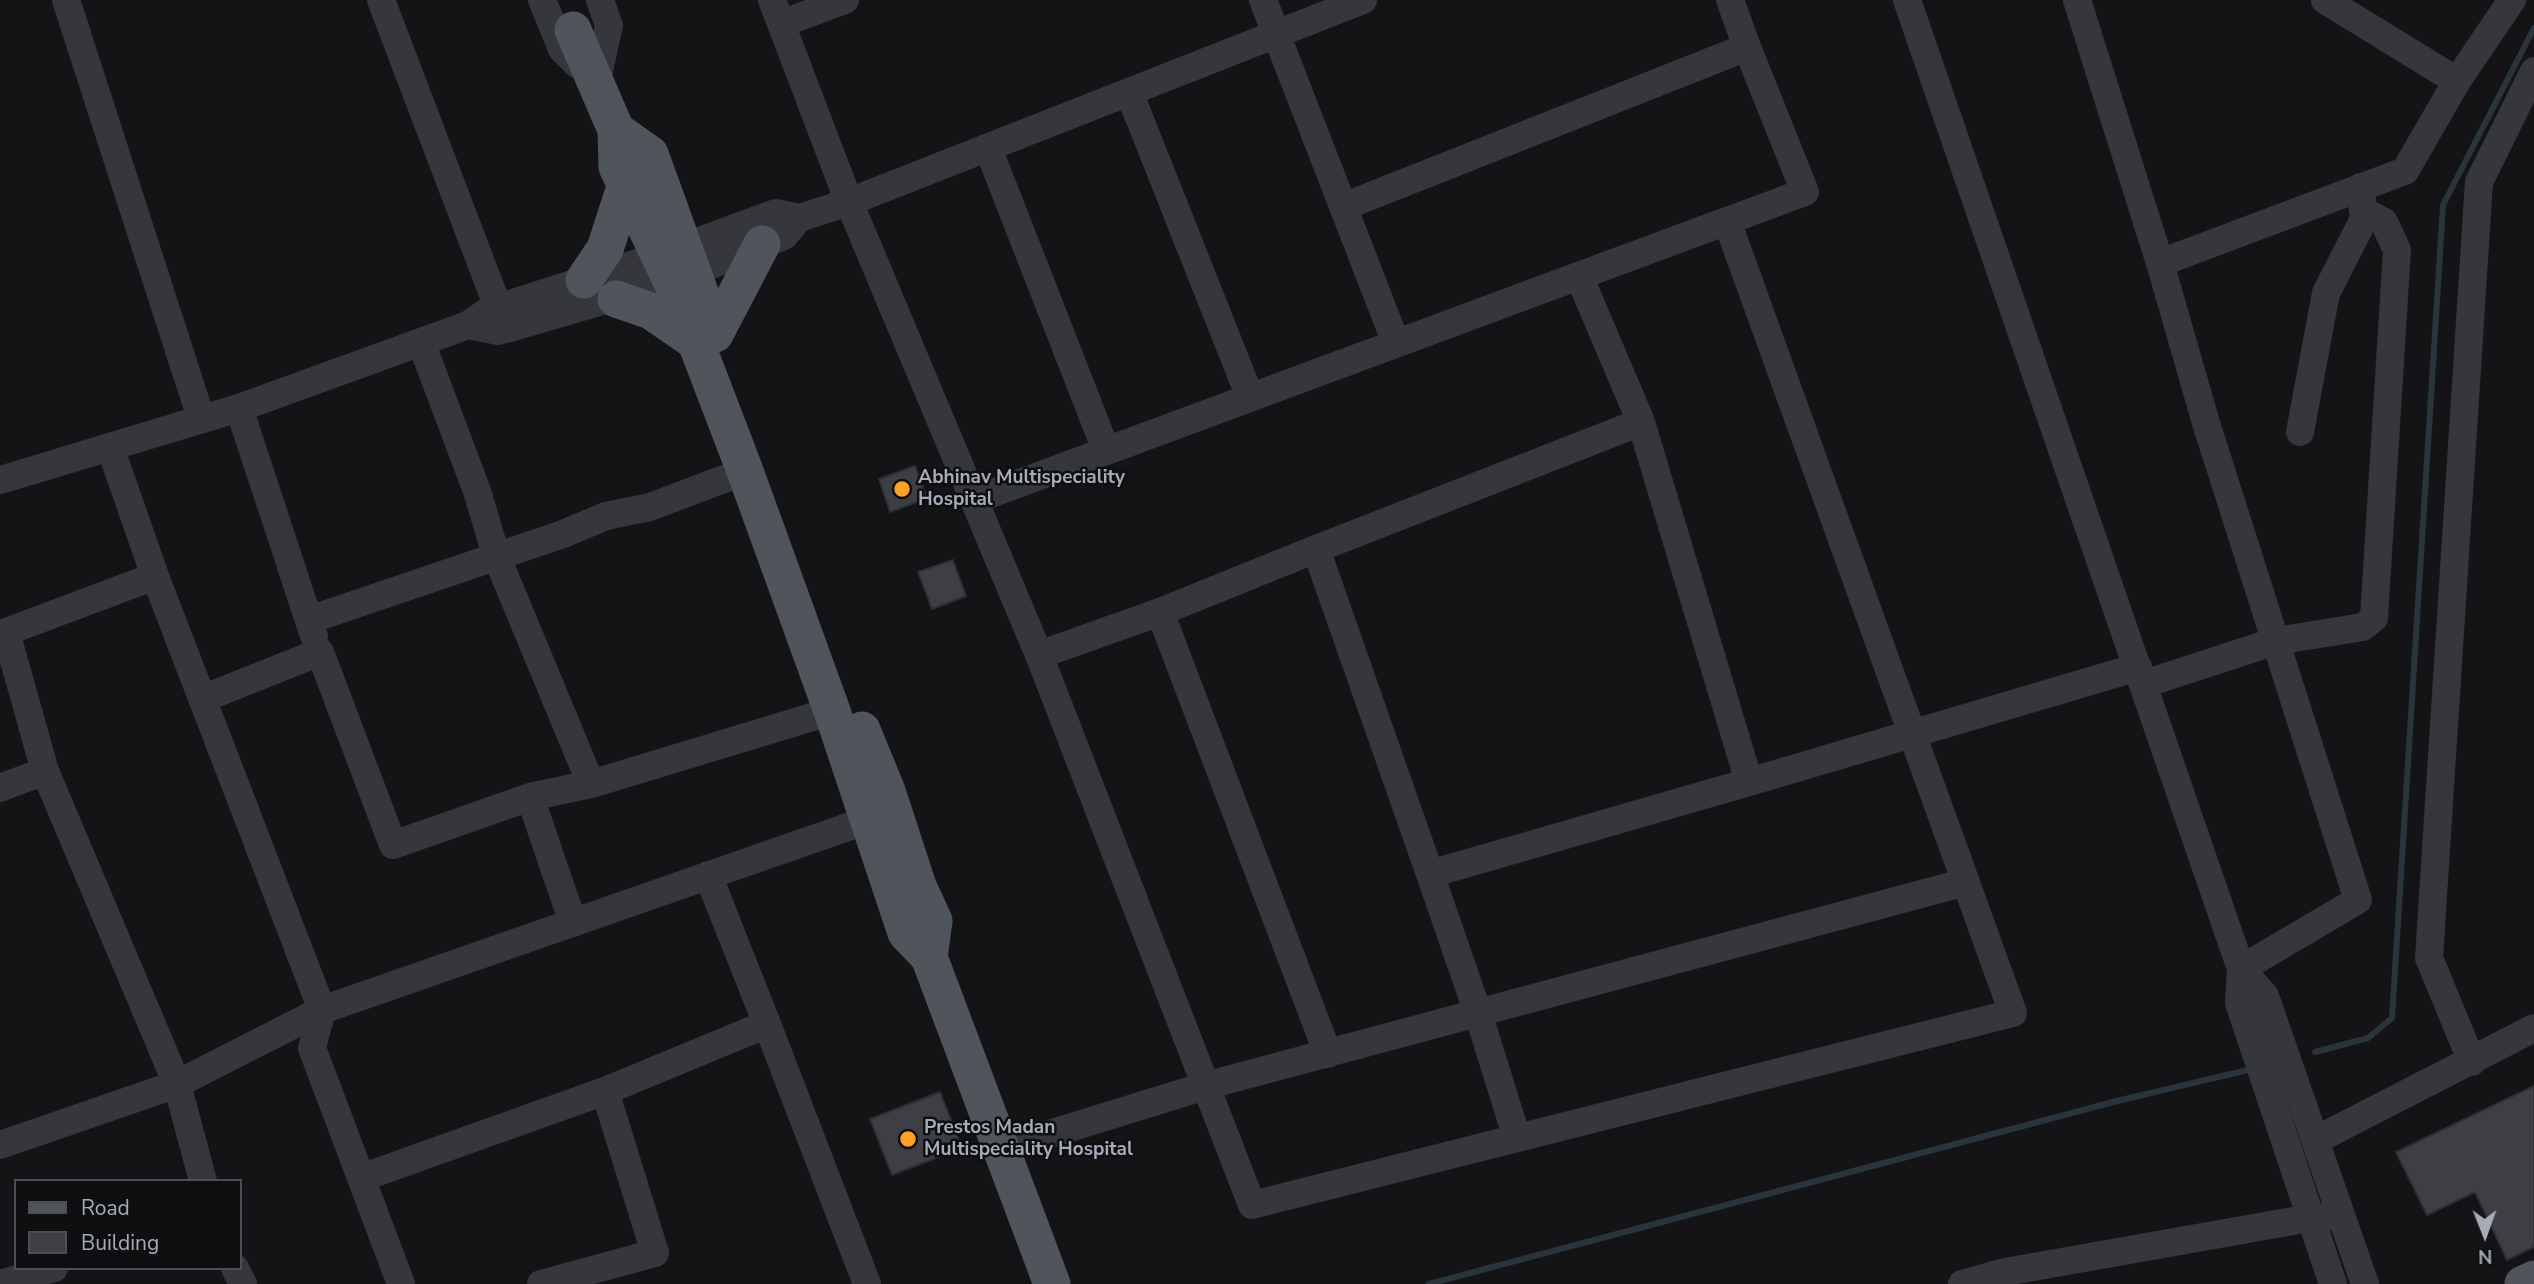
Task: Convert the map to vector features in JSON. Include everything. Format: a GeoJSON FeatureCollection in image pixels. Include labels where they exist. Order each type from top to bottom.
{"type":"FeatureCollection","features":[{"type":"Feature","properties":{"kind":"main road"},"geometry":{"type":"LineString","coordinates":[[573,30],[616,130],[617,167],[625,187],[677,264]]}},
{"type":"Feature","properties":{"kind":"main road"},"geometry":{"type":"LineString","coordinates":[[616,130],[650,154],[677,264],[814,610],[881,815],[906,933],[929,957],[1052,1284]]}},
{"type":"Feature","properties":{"kind":"main road"},"geometry":{"type":"LineString","coordinates":[[583,281],[605,249],[625,187]]}},
{"type":"Feature","properties":{"kind":"main road"},"geometry":{"type":"LineString","coordinates":[[762,244],[706,338],[745,471],[832,711],[881,815]]}},
{"type":"Feature","properties":{"kind":"main road"},"geometry":{"type":"LineString","coordinates":[[616,299],[651,311],[706,338]]}},
{"type":"Feature","properties":{"kind":"main road"},"geometry":{"type":"LineString","coordinates":[[2523,1284],[2534,1279]]}},
{"type":"Feature","properties":{"kind":"street"},"geometry":{"type":"LineString","coordinates":[[66,0],[201,418]]}},
{"type":"Feature","properties":{"kind":"street"},"geometry":{"type":"LineString","coordinates":[[0,480],[239,408],[468,325],[498,331],[502,319],[381,0]]}},
{"type":"Feature","properties":{"kind":"street"},"geometry":{"type":"LineString","coordinates":[[542,0],[562,48],[596,84]]}},
{"type":"Feature","properties":{"kind":"street"},"geometry":{"type":"LineString","coordinates":[[596,84],[608,26],[600,0]]}},
{"type":"Feature","properties":{"kind":"street"},"geometry":{"type":"LineString","coordinates":[[845,0],[777,12],[849,202],[1039,655],[1252,1205],[2013,1013],[1727,220]]}},
{"type":"Feature","properties":{"kind":"street"},"geometry":{"type":"LineString","coordinates":[[1263,0],[1396,343]]}},
{"type":"Feature","properties":{"kind":"street"},"geometry":{"type":"LineString","coordinates":[[502,319],[616,299],[776,213],[799,218],[849,202],[1363,0]]}},
{"type":"Feature","properties":{"kind":"street"},"geometry":{"type":"LineString","coordinates":[[974,499],[1805,192],[1730,0]]}},
{"type":"Feature","properties":{"kind":"street"},"geometry":{"type":"LineString","coordinates":[[1907,0],[2241,969],[2239,1003],[2333,1284]]}},
{"type":"Feature","properties":{"kind":"street"},"geometry":{"type":"LineString","coordinates":[[2077,0],[2160,263],[2206,423],[2358,900],[2241,969]]}},
{"type":"Feature","properties":{"kind":"street"},"geometry":{"type":"LineString","coordinates":[[2325,0],[2457,81]]}},
{"type":"Feature","properties":{"kind":"street"},"geometry":{"type":"LineString","coordinates":[[2160,263],[2364,200],[2405,171],[2457,81],[2513,0],[2534,8]]}},
{"type":"Feature","properties":{"kind":"street"},"geometry":{"type":"LineString","coordinates":[[1343,206],[1747,47]]}},
{"type":"Feature","properties":{"kind":"street"},"geometry":{"type":"LineString","coordinates":[[2472,1062],[2429,958],[2479,182],[2534,71]]}},
{"type":"Feature","properties":{"kind":"street"},"geometry":{"type":"LineString","coordinates":[[1129,92],[1250,397]]}},
{"type":"Feature","properties":{"kind":"street"},"geometry":{"type":"LineString","coordinates":[[988,148],[1106,450]]}},
{"type":"Feature","properties":{"kind":"street"},"geometry":{"type":"LineString","coordinates":[[2300,432],[2326,292],[2364,200]]}},
{"type":"Feature","properties":{"kind":"street"},"geometry":{"type":"LineString","coordinates":[[1430,874],[1913,734],[2276,641],[2363,627],[2374,618],[2396,250],[2384,222],[2364,200]]}},
{"type":"Feature","properties":{"kind":"street"},"geometry":{"type":"LineString","coordinates":[[502,319],[583,281],[677,264],[762,244],[784,236],[799,218]]}},
{"type":"Feature","properties":{"kind":"street"},"geometry":{"type":"LineString","coordinates":[[1579,276],[1641,422],[1749,782]]}},
{"type":"Feature","properties":{"kind":"street"},"geometry":{"type":"LineString","coordinates":[[421,342],[477,491],[496,555],[591,784]]}},
{"type":"Feature","properties":{"kind":"street"},"geometry":{"type":"LineString","coordinates":[[239,408],[320,652],[393,845],[530,797],[591,784],[832,711]]}},
{"type":"Feature","properties":{"kind":"street"},"geometry":{"type":"LineString","coordinates":[[1039,655],[1160,612],[1641,422]]}},
{"type":"Feature","properties":{"kind":"street"},"geometry":{"type":"LineString","coordinates":[[110,447],[155,576],[322,1010],[312,1048],[401,1284]]}},
{"type":"Feature","properties":{"kind":"street"},"geometry":{"type":"LineString","coordinates":[[309,620],[562,534],[606,516],[650,507],[745,471]]}},
{"type":"Feature","properties":{"kind":"street"},"geometry":{"type":"LineString","coordinates":[[1316,549],[1478,1013],[1517,1138]]}},
{"type":"Feature","properties":{"kind":"street"},"geometry":{"type":"LineString","coordinates":[[155,576],[3,633],[45,771],[177,1084],[202,1179]]}},
{"type":"Feature","properties":{"kind":"street"},"geometry":{"type":"LineString","coordinates":[[1160,612],[1328,1054]]}},
{"type":"Feature","properties":{"kind":"street"},"geometry":{"type":"LineString","coordinates":[[202,699],[320,652]]}},
{"type":"Feature","properties":{"kind":"street"},"geometry":{"type":"LineString","coordinates":[[0,788],[45,771]]}},
{"type":"Feature","properties":{"kind":"street"},"geometry":{"type":"LineString","coordinates":[[530,797],[573,923]]}},
{"type":"Feature","properties":{"kind":"street"},"geometry":{"type":"LineString","coordinates":[[0,1145],[177,1084],[322,1010],[881,815]]}},
{"type":"Feature","properties":{"kind":"street"},"geometry":{"type":"LineString","coordinates":[[708,875],[867,1284]]}},
{"type":"Feature","properties":{"kind":"street"},"geometry":{"type":"LineString","coordinates":[[1001,1149],[1205,1086],[1966,882]]}},
{"type":"Feature","properties":{"kind":"street"},"geometry":{"type":"LineString","coordinates":[[2241,969],[2265,996],[2341,1216],[2367,1281]]}},
{"type":"Feature","properties":{"kind":"street"},"geometry":{"type":"LineString","coordinates":[[361,1178],[605,1091],[767,1024]]}},
{"type":"Feature","properties":{"kind":"street"},"geometry":{"type":"LineString","coordinates":[[2316,1140],[2534,1028]]}},
{"type":"Feature","properties":{"kind":"street"},"geometry":{"type":"LineString","coordinates":[[541,1284],[655,1253],[605,1091]]}},
{"type":"Feature","properties":{"kind":"street"},"geometry":{"type":"LineString","coordinates":[[1962,1284],[2310,1218],[2341,1216]]}},
{"type":"Feature","properties":{"kind":"street"},"geometry":{"type":"LineString","coordinates":[[12,1283],[48,1270]]}},
{"type":"Feature","properties":{"kind":"building"},"geometry":{"type":"Polygon","coordinates":[[[915,466],[927,498],[890,512],[879,479],[915,466]]]}},
{"type":"Feature","properties":{"kind":"building"},"geometry":{"type":"Polygon","coordinates":[[[953,560],[966,596],[932,609],[918,572],[953,560]]]}},
{"type":"Feature","properties":{"kind":"building"},"geometry":{"type":"Polygon","coordinates":[[[2534,1086],[2534,1247],[2507,1260],[2475,1192],[2427,1215],[2396,1152],[2534,1086]]]}},
{"type":"Feature","properties":{"kind":"building"},"geometry":{"type":"Polygon","coordinates":[[[940,1092],[962,1148],[892,1175],[870,1119],[940,1092]]]}},
{"type":"Feature","properties":{"kind":"waterway"},"geometry":{"type":"LineString","coordinates":[[2315,1052],[2368,1038],[2392,1018],[2443,205],[2534,28]]}},
{"type":"Feature","properties":{"kind":"waterway"},"geometry":{"type":"LineString","coordinates":[[1429,1284],[2117,1101],[2252,1069]]}},
{"type":"Feature","properties":{"kind":"place","name":"Abhinav Multispeciality Hospital"},"geometry":{"type":"Point","coordinates":[902,489]}},
{"type":"Feature","properties":{"kind":"place","name":"Prestos Madan Multispeciality Hospital"},"geometry":{"type":"Point","coordinates":[908,1139]}}]}
